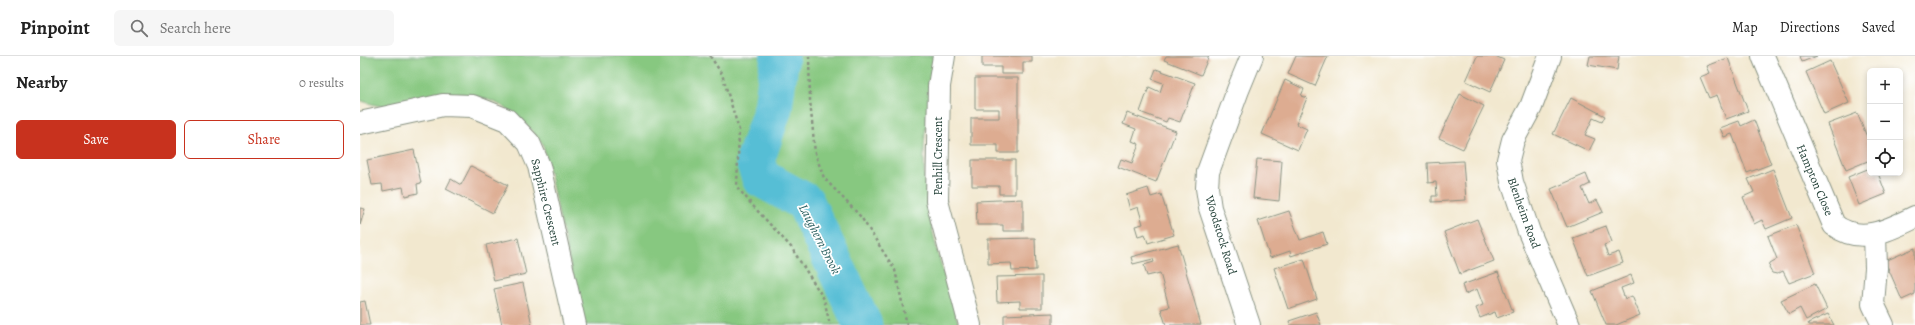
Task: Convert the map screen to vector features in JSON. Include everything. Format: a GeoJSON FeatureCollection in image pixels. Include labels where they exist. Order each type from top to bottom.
{"type":"FeatureCollection","features":[{"type":"Feature","properties":{"kind":"street","name":"Penhill Crescent"},"geometry":{"type":"LineString","coordinates":[[944,56],[939,86],[937,201],[970,325]]}},
{"type":"Feature","properties":{"kind":"street","name":"Woodstock Road"},"geometry":{"type":"LineString","coordinates":[[1249,325],[1210,208],[1207,188],[1208,172],[1213,154],[1252,56]]}},
{"type":"Feature","properties":{"kind":"street","name":"Blenheim Road"},"geometry":{"type":"LineString","coordinates":[[1550,56],[1531,107],[1513,140],[1508,160],[1512,182],[1529,232],[1569,325]]}},
{"type":"Feature","properties":{"kind":"street","name":"Hampton Close"},"geometry":{"type":"LineString","coordinates":[[1763,56],[1834,225],[1842,231],[1851,234],[1875,234],[1895,227],[1915,217]]}},
{"type":"Feature","properties":{"kind":"street","name":"Sapphire Crescent"},"geometry":{"type":"LineString","coordinates":[[360,123],[443,104],[472,106],[508,120],[529,143],[539,166],[575,325]]}},
{"type":"Feature","properties":{"kind":"street"},"geometry":{"type":"LineString","coordinates":[[1875,234],[1876,268],[1873,304],[1883,325]]}},
{"type":"Feature","properties":{"kind":"path"},"geometry":{"type":"LineString","coordinates":[[710,56],[722,74],[739,130],[737,187],[791,247],[824,300],[830,325]]}},
{"type":"Feature","properties":{"kind":"path"},"geometry":{"type":"LineString","coordinates":[[809,56],[810,100],[815,153],[824,178],[861,217],[895,270],[907,325]]}},
{"type":"Feature","properties":{"kind":"green space"},"geometry":{"type":"Polygon","coordinates":[[[360,56],[938,56],[925,131],[925,177],[930,220],[935,242],[959,325],[584,325],[543,145],[535,134],[508,109],[486,99],[474,96],[442,93],[391,106],[375,105],[362,101],[360,99],[360,56]]]}},
{"type":"Feature","properties":{"kind":"building"},"geometry":{"type":"Polygon","coordinates":[[[982,56],[1032,56],[1032,62],[1023,62],[1023,74],[1001,74],[1001,67],[982,67],[982,56]]]}},
{"type":"Feature","properties":{"kind":"building"},"geometry":{"type":"Polygon","coordinates":[[[1166,56],[1209,56],[1201,75],[1164,60],[1166,56]]]}},
{"type":"Feature","properties":{"kind":"building"},"geometry":{"type":"Polygon","coordinates":[[[1296,56],[1328,56],[1315,86],[1288,74],[1296,56]]]}},
{"type":"Feature","properties":{"kind":"building"},"geometry":{"type":"Polygon","coordinates":[[[1477,56],[1495,56],[1504,60],[1490,92],[1466,81],[1477,56]]]}},
{"type":"Feature","properties":{"kind":"building"},"geometry":{"type":"Polygon","coordinates":[[[1590,56],[1619,56],[1617,70],[1588,65],[1590,56]]]}},
{"type":"Feature","properties":{"kind":"building"},"geometry":{"type":"Polygon","coordinates":[[[1800,56],[1817,56],[1802,62],[1800,56]]]}},
{"type":"Feature","properties":{"kind":"building"},"geometry":{"type":"Polygon","coordinates":[[[1728,58],[1748,111],[1726,119],[1717,95],[1709,98],[1700,77],[1710,73],[1707,66],[1728,58]]]}},
{"type":"Feature","properties":{"kind":"building"},"geometry":{"type":"Polygon","coordinates":[[[1830,61],[1849,103],[1824,114],[1806,72],[1830,61]]]}},
{"type":"Feature","properties":{"kind":"building"},"geometry":{"type":"Polygon","coordinates":[[[1156,69],[1195,83],[1180,122],[1168,118],[1166,122],[1140,112],[1149,87],[1160,92],[1163,83],[1152,79],[1156,69]]]}},
{"type":"Feature","properties":{"kind":"building"},"geometry":{"type":"Polygon","coordinates":[[[975,78],[1018,78],[1018,153],[998,153],[998,145],[971,145],[971,118],[999,118],[999,109],[975,109],[975,78]]]}},
{"type":"Feature","properties":{"kind":"building"},"geometry":{"type":"Polygon","coordinates":[[[1285,80],[1304,89],[1301,96],[1307,98],[1296,124],[1307,129],[1298,150],[1262,134],[1285,80]]]}},
{"type":"Feature","properties":{"kind":"building"},"geometry":{"type":"Polygon","coordinates":[[[1460,94],[1484,106],[1463,149],[1439,138],[1460,94]]]}},
{"type":"Feature","properties":{"kind":"building"},"geometry":{"type":"Polygon","coordinates":[[[1571,98],[1605,116],[1602,122],[1593,118],[1585,135],[1595,139],[1589,151],[1553,134],[1571,98]]]}},
{"type":"Feature","properties":{"kind":"building"},"geometry":{"type":"Polygon","coordinates":[[[1127,113],[1176,131],[1156,182],[1118,167],[1121,159],[1132,163],[1139,144],[1132,141],[1136,129],[1123,124],[1127,113]]]}},
{"type":"Feature","properties":{"kind":"building"},"geometry":{"type":"Polygon","coordinates":[[[1857,113],[1867,137],[1867,161],[1846,170],[1828,124],[1857,113]]]}},
{"type":"Feature","properties":{"kind":"building"},"geometry":{"type":"Polygon","coordinates":[[[1754,120],[1771,164],[1747,173],[1732,134],[1724,137],[1720,128],[1739,121],[1741,126],[1754,120]]]}},
{"type":"Feature","properties":{"kind":"building"},"geometry":{"type":"Polygon","coordinates":[[[414,150],[421,183],[417,184],[418,193],[405,196],[403,187],[383,191],[382,184],[372,185],[367,160],[414,150]]]}},
{"type":"Feature","properties":{"kind":"building"},"geometry":{"type":"Polygon","coordinates":[[[1257,159],[1282,161],[1279,201],[1253,198],[1257,159]]]}},
{"type":"Feature","properties":{"kind":"building"},"geometry":{"type":"Polygon","coordinates":[[[972,160],[1015,160],[1015,194],[999,194],[999,186],[972,186],[972,160]]]}},
{"type":"Feature","properties":{"kind":"building"},"geometry":{"type":"Polygon","coordinates":[[[1463,161],[1466,200],[1432,202],[1432,196],[1437,196],[1436,182],[1428,183],[1427,163],[1463,161]]]}},
{"type":"Feature","properties":{"kind":"building"},"geometry":{"type":"Polygon","coordinates":[[[471,166],[508,185],[493,213],[446,189],[451,179],[461,185],[471,166]]]}},
{"type":"Feature","properties":{"kind":"building"},"geometry":{"type":"Polygon","coordinates":[[[1773,169],[1792,218],[1766,229],[1762,220],[1754,224],[1743,197],[1754,192],[1748,179],[1773,169]]]}},
{"type":"Feature","properties":{"kind":"building"},"geometry":{"type":"Polygon","coordinates":[[[1867,169],[1867,176],[1879,176],[1886,194],[1859,205],[1848,177],[1867,169]]]}},
{"type":"Feature","properties":{"kind":"building"},"geometry":{"type":"Polygon","coordinates":[[[1586,174],[1590,184],[1582,188],[1589,204],[1597,200],[1603,212],[1567,227],[1551,189],[1586,174]]]}},
{"type":"Feature","properties":{"kind":"building"},"geometry":{"type":"Polygon","coordinates":[[[1148,188],[1151,197],[1161,194],[1174,235],[1148,243],[1145,234],[1138,236],[1135,226],[1143,224],[1138,207],[1130,210],[1126,195],[1148,188]]]}},
{"type":"Feature","properties":{"kind":"building"},"geometry":{"type":"Polygon","coordinates":[[[1023,199],[1023,231],[1003,231],[1003,225],[977,225],[976,201],[1023,199]]]}},
{"type":"Feature","properties":{"kind":"building"},"geometry":{"type":"Polygon","coordinates":[[[360,208],[365,209],[360,225],[360,208]]]}},
{"type":"Feature","properties":{"kind":"building"},"geometry":{"type":"Polygon","coordinates":[[[1289,211],[1300,240],[1323,232],[1327,244],[1291,256],[1290,251],[1270,258],[1258,221],[1289,211]]]}},
{"type":"Feature","properties":{"kind":"building"},"geometry":{"type":"Polygon","coordinates":[[[1477,219],[1494,261],[1460,274],[1444,232],[1477,219]]]}},
{"type":"Feature","properties":{"kind":"building"},"geometry":{"type":"Polygon","coordinates":[[[1796,225],[1815,273],[1789,283],[1783,271],[1777,274],[1772,273],[1769,268],[1770,263],[1777,259],[1768,236],[1796,225]]]}},
{"type":"Feature","properties":{"kind":"building"},"geometry":{"type":"Polygon","coordinates":[[[1606,226],[1612,242],[1604,245],[1608,256],[1619,252],[1623,263],[1588,276],[1573,238],[1606,226]]]}},
{"type":"Feature","properties":{"kind":"building"},"geometry":{"type":"Polygon","coordinates":[[[518,238],[526,274],[494,281],[486,245],[518,238]]]}},
{"type":"Feature","properties":{"kind":"building"},"geometry":{"type":"Polygon","coordinates":[[[1035,238],[1036,270],[1012,271],[1011,263],[988,264],[988,239],[1035,238]]]}},
{"type":"Feature","properties":{"kind":"building"},"geometry":{"type":"Polygon","coordinates":[[[1178,244],[1201,325],[1166,325],[1161,309],[1169,307],[1160,273],[1147,276],[1144,265],[1154,262],[1153,259],[1133,264],[1131,257],[1178,244]]]}},
{"type":"Feature","properties":{"kind":"building"},"geometry":{"type":"Polygon","coordinates":[[[1915,248],[1915,294],[1902,300],[1885,261],[1915,248]]]}},
{"type":"Feature","properties":{"kind":"building"},"geometry":{"type":"Polygon","coordinates":[[[1304,259],[1317,299],[1288,309],[1274,268],[1304,259]]]}},
{"type":"Feature","properties":{"kind":"building"},"geometry":{"type":"Polygon","coordinates":[[[1498,272],[1513,312],[1497,318],[1495,312],[1480,318],[1476,308],[1483,305],[1477,289],[1465,294],[1462,285],[1498,272]]]}},
{"type":"Feature","properties":{"kind":"building"},"geometry":{"type":"Polygon","coordinates":[[[1631,275],[1634,283],[1621,288],[1625,299],[1632,296],[1640,315],[1616,325],[1606,325],[1592,291],[1631,275]]]}},
{"type":"Feature","properties":{"kind":"building"},"geometry":{"type":"Polygon","coordinates":[[[1042,276],[1042,308],[1020,308],[1020,301],[997,302],[996,277],[1042,276]]]}},
{"type":"Feature","properties":{"kind":"building"},"geometry":{"type":"Polygon","coordinates":[[[523,283],[532,325],[502,325],[494,289],[523,283]]]}},
{"type":"Feature","properties":{"kind":"building"},"geometry":{"type":"Polygon","coordinates":[[[1815,284],[1827,309],[1806,320],[1800,308],[1789,314],[1781,300],[1815,284]]]}},
{"type":"Feature","properties":{"kind":"building"},"geometry":{"type":"Polygon","coordinates":[[[365,301],[370,325],[360,325],[360,302],[365,301]]]}},
{"type":"Feature","properties":{"kind":"building"},"geometry":{"type":"Polygon","coordinates":[[[1316,312],[1321,325],[1290,325],[1289,321],[1316,312]]]}},
{"type":"Feature","properties":{"kind":"building"},"geometry":{"type":"Polygon","coordinates":[[[1053,313],[1053,325],[1004,325],[1004,315],[1053,313]]]}},
{"type":"Feature","properties":{"kind":"building"},"geometry":{"type":"Polygon","coordinates":[[[1828,314],[1834,325],[1809,325],[1808,323],[1828,314]]]}},
{"type":"Feature","properties":{"kind":"waterway","name":"Laughern Brook"},"geometry":{"type":"LineString","coordinates":[[780,56],[773,108],[755,161],[761,178],[805,202],[863,325]]}}]}
